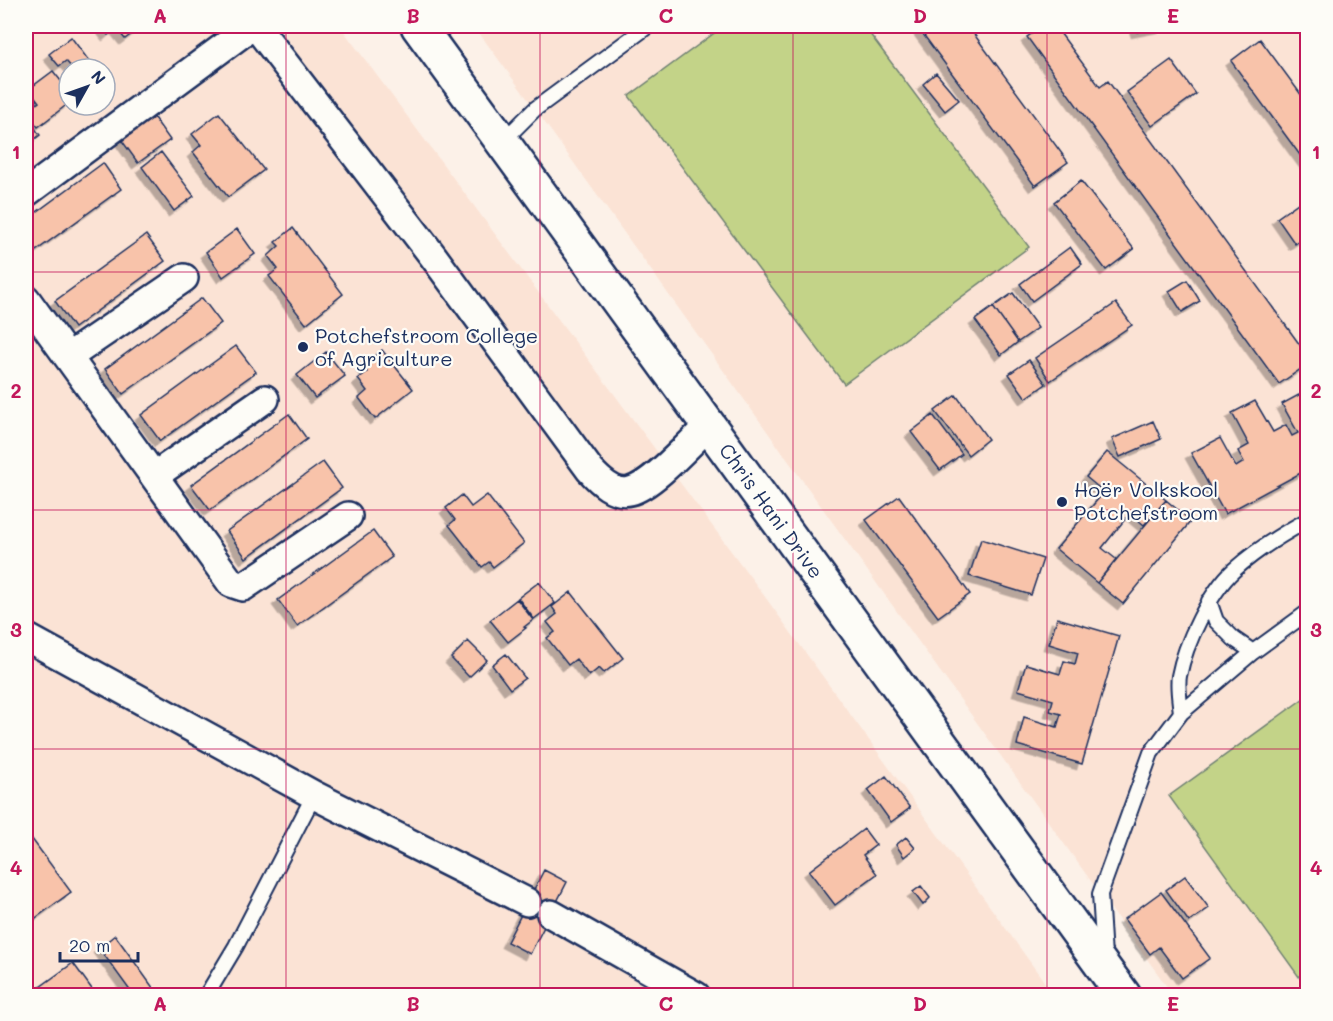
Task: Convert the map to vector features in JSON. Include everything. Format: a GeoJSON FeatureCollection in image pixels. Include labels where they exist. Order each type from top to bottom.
{"type":"FeatureCollection","features":[{"type":"Feature","properties":{"kind":"street"},"geometry":{"type":"LineString","coordinates":[[26,193],[254,26],[433,256],[590,471],[604,484],[615,490],[629,492],[642,485],[657,474],[709,425]]}},
{"type":"Feature","properties":{"kind":"street","name":"Chris Hani Drive"},"geometry":{"type":"LineString","coordinates":[[418,26],[1124,996]]}},
{"type":"Feature","properties":{"kind":"street"},"geometry":{"type":"LineString","coordinates":[[68,357],[184,278]]}},
{"type":"Feature","properties":{"kind":"street"},"geometry":{"type":"LineString","coordinates":[[26,299],[231,583],[243,586],[348,516]]}},
{"type":"Feature","properties":{"kind":"street"},"geometry":{"type":"LineString","coordinates":[[154,476],[265,399]]}},
{"type":"Feature","properties":{"kind":"street"},"geometry":{"type":"LineString","coordinates":[[29,643],[314,795],[539,908],[696,996]]}},
{"type":"Feature","properties":{"kind":"lane"},"geometry":{"type":"LineString","coordinates":[[503,141],[536,109],[648,26]]}},
{"type":"Feature","properties":{"kind":"lane"},"geometry":{"type":"LineString","coordinates":[[1181,713],[1179,678],[1190,639],[1209,601],[1233,571],[1261,549],[1308,520]]}},
{"type":"Feature","properties":{"kind":"lane"},"geometry":{"type":"LineString","coordinates":[[1209,601],[1216,621],[1234,639],[1253,652]]}},
{"type":"Feature","properties":{"kind":"lane"},"geometry":{"type":"LineString","coordinates":[[1104,968],[1100,894],[1151,753],[1181,713],[1253,652],[1308,612]]}},
{"type":"Feature","properties":{"kind":"lane"},"geometry":{"type":"LineString","coordinates":[[206,996],[236,946],[314,795]]}},
{"type":"Feature","properties":{"kind":"shaded area","name":"Potchefstroom College of Agriculture"},"geometry":{"type":"Polygon","coordinates":[[[26,26],[340,26],[760,590],[1054,995],[26,995],[26,26]]]}},
{"type":"Feature","properties":{"kind":"shaded area","name":"Hoër Volkskool Potchefstroom"},"geometry":{"type":"Polygon","coordinates":[[[474,26],[1307,26],[1307,995],[1173,995],[474,26]]]}},
{"type":"Feature","properties":{"kind":"green space"},"geometry":{"type":"Polygon","coordinates":[[[724,26],[864,26],[1029,247],[844,384],[629,96],[724,26]]]}},
{"type":"Feature","properties":{"kind":"green space"},"geometry":{"type":"Polygon","coordinates":[[[1307,696],[1307,988],[1169,796],[1307,696]]]}},
{"type":"Feature","properties":{"kind":"building"},"geometry":{"type":"Polygon","coordinates":[[[101,26],[142,26],[125,39],[116,28],[108,35],[101,26]]]}},
{"type":"Feature","properties":{"kind":"building"},"geometry":{"type":"Polygon","coordinates":[[[917,26],[968,26],[1068,162],[1035,186],[917,26]]]}},
{"type":"Feature","properties":{"kind":"building"},"geometry":{"type":"Polygon","coordinates":[[[1043,26],[1055,26],[1100,87],[1108,81],[1308,356],[1308,364],[1279,384],[1027,37],[1043,26]]]}},
{"type":"Feature","properties":{"kind":"building"},"geometry":{"type":"Polygon","coordinates":[[[1135,26],[1167,26],[1137,32],[1135,26]]]}},
{"type":"Feature","properties":{"kind":"building"},"geometry":{"type":"Polygon","coordinates":[[[71,37],[86,57],[57,57],[57,64],[49,54],[71,37]]]}},
{"type":"Feature","properties":{"kind":"building"},"geometry":{"type":"Polygon","coordinates":[[[1260,39],[1308,104],[1308,166],[1231,61],[1260,39]]]}},
{"type":"Feature","properties":{"kind":"building"},"geometry":{"type":"Polygon","coordinates":[[[1171,60],[1196,94],[1152,126],[1127,92],[1171,60]]]}},
{"type":"Feature","properties":{"kind":"building"},"geometry":{"type":"Polygon","coordinates":[[[53,71],[57,76],[57,112],[38,127],[26,112],[39,102],[29,89],[53,71]]]}},
{"type":"Feature","properties":{"kind":"building"},"geometry":{"type":"Polygon","coordinates":[[[936,73],[959,100],[945,111],[923,84],[936,73]]]}},
{"type":"Feature","properties":{"kind":"building"},"geometry":{"type":"Polygon","coordinates":[[[219,113],[264,170],[228,197],[193,152],[201,145],[192,134],[219,113]]]}},
{"type":"Feature","properties":{"kind":"building"},"geometry":{"type":"Polygon","coordinates":[[[152,115],[170,140],[138,163],[120,138],[152,115]]]}},
{"type":"Feature","properties":{"kind":"building"},"geometry":{"type":"Polygon","coordinates":[[[30,122],[40,135],[26,146],[26,126],[30,122]]]}},
{"type":"Feature","properties":{"kind":"building"},"geometry":{"type":"Polygon","coordinates":[[[161,152],[194,196],[174,211],[142,167],[161,152]]]}},
{"type":"Feature","properties":{"kind":"building"},"geometry":{"type":"Polygon","coordinates":[[[103,163],[121,189],[26,258],[26,220],[103,163]]]}},
{"type":"Feature","properties":{"kind":"building"},"geometry":{"type":"Polygon","coordinates":[[[1081,181],[1134,249],[1106,270],[1054,202],[1081,181]]]}},
{"type":"Feature","properties":{"kind":"building"},"geometry":{"type":"Polygon","coordinates":[[[1308,196],[1308,235],[1295,244],[1277,218],[1308,196]]]}},
{"type":"Feature","properties":{"kind":"building"},"geometry":{"type":"Polygon","coordinates":[[[293,228],[343,294],[306,324],[269,276],[278,269],[268,256],[279,246],[275,242],[293,228]]]}},
{"type":"Feature","properties":{"kind":"building"},"geometry":{"type":"Polygon","coordinates":[[[237,229],[255,254],[223,277],[206,252],[237,229]]]}},
{"type":"Feature","properties":{"kind":"building"},"geometry":{"type":"Polygon","coordinates":[[[146,235],[165,261],[74,328],[55,301],[146,235]]]}},
{"type":"Feature","properties":{"kind":"building"},"geometry":{"type":"Polygon","coordinates":[[[1070,247],[1082,264],[1032,301],[1020,284],[1070,247]]]}},
{"type":"Feature","properties":{"kind":"building"},"geometry":{"type":"Polygon","coordinates":[[[1187,280],[1200,301],[1182,312],[1169,291],[1187,280]]]}},
{"type":"Feature","properties":{"kind":"building"},"geometry":{"type":"Polygon","coordinates":[[[1013,293],[1038,328],[1018,342],[993,307],[1013,293]]]}},
{"type":"Feature","properties":{"kind":"building"},"geometry":{"type":"Polygon","coordinates":[[[202,298],[221,323],[123,394],[105,369],[202,298]]]}},
{"type":"Feature","properties":{"kind":"building"},"geometry":{"type":"Polygon","coordinates":[[[1116,303],[1132,325],[1050,381],[1035,358],[1116,303]]]}},
{"type":"Feature","properties":{"kind":"building"},"geometry":{"type":"Polygon","coordinates":[[[993,307],[1018,342],[1001,355],[975,320],[993,307]]]}},
{"type":"Feature","properties":{"kind":"building"},"geometry":{"type":"Polygon","coordinates":[[[236,346],[256,372],[160,441],[141,415],[236,346]]]}},
{"type":"Feature","properties":{"kind":"building"},"geometry":{"type":"Polygon","coordinates":[[[382,350],[413,389],[375,419],[359,398],[367,391],[358,379],[367,372],[362,366],[382,350]]]}},
{"type":"Feature","properties":{"kind":"building"},"geometry":{"type":"Polygon","coordinates":[[[326,352],[345,376],[315,398],[297,375],[326,352]]]}},
{"type":"Feature","properties":{"kind":"building"},"geometry":{"type":"Polygon","coordinates":[[[1029,360],[1046,384],[1026,398],[1009,374],[1029,360]]]}},
{"type":"Feature","properties":{"kind":"building"},"geometry":{"type":"Polygon","coordinates":[[[1308,390],[1308,469],[1225,514],[1191,453],[1220,438],[1236,467],[1244,462],[1238,451],[1249,445],[1232,413],[1255,401],[1273,432],[1286,425],[1292,436],[1298,433],[1282,404],[1308,390]]]}},
{"type":"Feature","properties":{"kind":"building"},"geometry":{"type":"Polygon","coordinates":[[[956,395],[988,439],[968,455],[935,411],[956,395]]]}},
{"type":"Feature","properties":{"kind":"building"},"geometry":{"type":"Polygon","coordinates":[[[289,414],[307,439],[210,510],[191,485],[289,414]]]}},
{"type":"Feature","properties":{"kind":"building"},"geometry":{"type":"Polygon","coordinates":[[[933,415],[962,454],[940,470],[911,432],[933,415]]]}},
{"type":"Feature","properties":{"kind":"building"},"geometry":{"type":"Polygon","coordinates":[[[1153,421],[1161,439],[1120,457],[1112,439],[1153,421]]]}},
{"type":"Feature","properties":{"kind":"building"},"geometry":{"type":"Polygon","coordinates":[[[1107,452],[1166,500],[1144,525],[1130,513],[1102,548],[1116,559],[1097,583],[1056,549],[1104,492],[1086,477],[1107,452]]]}},
{"type":"Feature","properties":{"kind":"building"},"geometry":{"type":"Polygon","coordinates":[[[323,462],[342,488],[246,558],[227,531],[323,462]]]}},
{"type":"Feature","properties":{"kind":"building"},"geometry":{"type":"Polygon","coordinates":[[[462,495],[471,507],[487,495],[524,543],[493,567],[489,562],[482,567],[449,525],[455,520],[446,508],[462,495]]]}},
{"type":"Feature","properties":{"kind":"building"},"geometry":{"type":"Polygon","coordinates":[[[899,496],[970,594],[938,617],[866,520],[899,496]]]}},
{"type":"Feature","properties":{"kind":"building"},"geometry":{"type":"Polygon","coordinates":[[[1166,500],[1191,521],[1123,604],[1097,583],[1166,500]]]}},
{"type":"Feature","properties":{"kind":"building"},"geometry":{"type":"Polygon","coordinates":[[[373,531],[392,557],[297,626],[278,600],[373,531]]]}},
{"type":"Feature","properties":{"kind":"building"},"geometry":{"type":"Polygon","coordinates":[[[981,539],[1043,559],[1031,595],[969,576],[981,539]]]}},
{"type":"Feature","properties":{"kind":"building"},"geometry":{"type":"Polygon","coordinates":[[[539,582],[555,603],[534,619],[518,598],[539,582]]]}},
{"type":"Feature","properties":{"kind":"building"},"geometry":{"type":"Polygon","coordinates":[[[571,592],[623,658],[604,673],[599,668],[589,676],[576,659],[568,665],[547,638],[555,632],[547,622],[557,614],[552,607],[571,592]]]}},
{"type":"Feature","properties":{"kind":"building"},"geometry":{"type":"Polygon","coordinates":[[[517,599],[533,620],[508,642],[490,620],[517,599]]]}},
{"type":"Feature","properties":{"kind":"building"},"geometry":{"type":"Polygon","coordinates":[[[1057,618],[1119,636],[1082,764],[1017,745],[1024,717],[1057,727],[1061,714],[1050,711],[1053,700],[1018,690],[1026,664],[1060,674],[1064,661],[1075,664],[1078,653],[1049,644],[1057,618]]]}},
{"type":"Feature","properties":{"kind":"building"},"geometry":{"type":"Polygon","coordinates":[[[468,641],[487,660],[469,677],[451,658],[468,641]]]}},
{"type":"Feature","properties":{"kind":"building"},"geometry":{"type":"Polygon","coordinates":[[[506,654],[525,678],[510,689],[492,665],[506,654]]]}},
{"type":"Feature","properties":{"kind":"building"},"geometry":{"type":"Polygon","coordinates":[[[886,776],[910,808],[891,822],[868,790],[886,776]]]}},
{"type":"Feature","properties":{"kind":"building"},"geometry":{"type":"Polygon","coordinates":[[[864,829],[876,845],[863,855],[877,874],[835,905],[809,871],[864,829]]]}},
{"type":"Feature","properties":{"kind":"building"},"geometry":{"type":"Polygon","coordinates":[[[26,831],[71,892],[26,925],[26,831]]]}},
{"type":"Feature","properties":{"kind":"building"},"geometry":{"type":"Polygon","coordinates":[[[906,837],[915,848],[904,857],[896,845],[906,837]]]}},
{"type":"Feature","properties":{"kind":"building"},"geometry":{"type":"Polygon","coordinates":[[[544,870],[567,882],[530,954],[507,942],[544,870]]]}},
{"type":"Feature","properties":{"kind":"building"},"geometry":{"type":"Polygon","coordinates":[[[1185,876],[1209,908],[1189,922],[1166,890],[1185,876]]]}},
{"type":"Feature","properties":{"kind":"building"},"geometry":{"type":"Polygon","coordinates":[[[921,886],[930,898],[923,905],[913,892],[921,886]]]}},
{"type":"Feature","properties":{"kind":"building"},"geometry":{"type":"Polygon","coordinates":[[[1161,892],[1210,958],[1182,978],[1159,947],[1150,954],[1124,919],[1161,892]]]}},
{"type":"Feature","properties":{"kind":"building"},"geometry":{"type":"Polygon","coordinates":[[[115,935],[159,996],[134,996],[99,948],[115,935]]]}},
{"type":"Feature","properties":{"kind":"building"},"geometry":{"type":"Polygon","coordinates":[[[73,963],[97,996],[47,996],[40,987],[73,963]]]}},
{"type":"Feature","properties":{"kind":"place","name":"Potchefstroom College of Agriculture"},"geometry":{"type":"Point","coordinates":[303,347]}},
{"type":"Feature","properties":{"kind":"place","name":"Hoër Volkskool Potchefstroom"},"geometry":{"type":"Point","coordinates":[1062,502]}}]}
